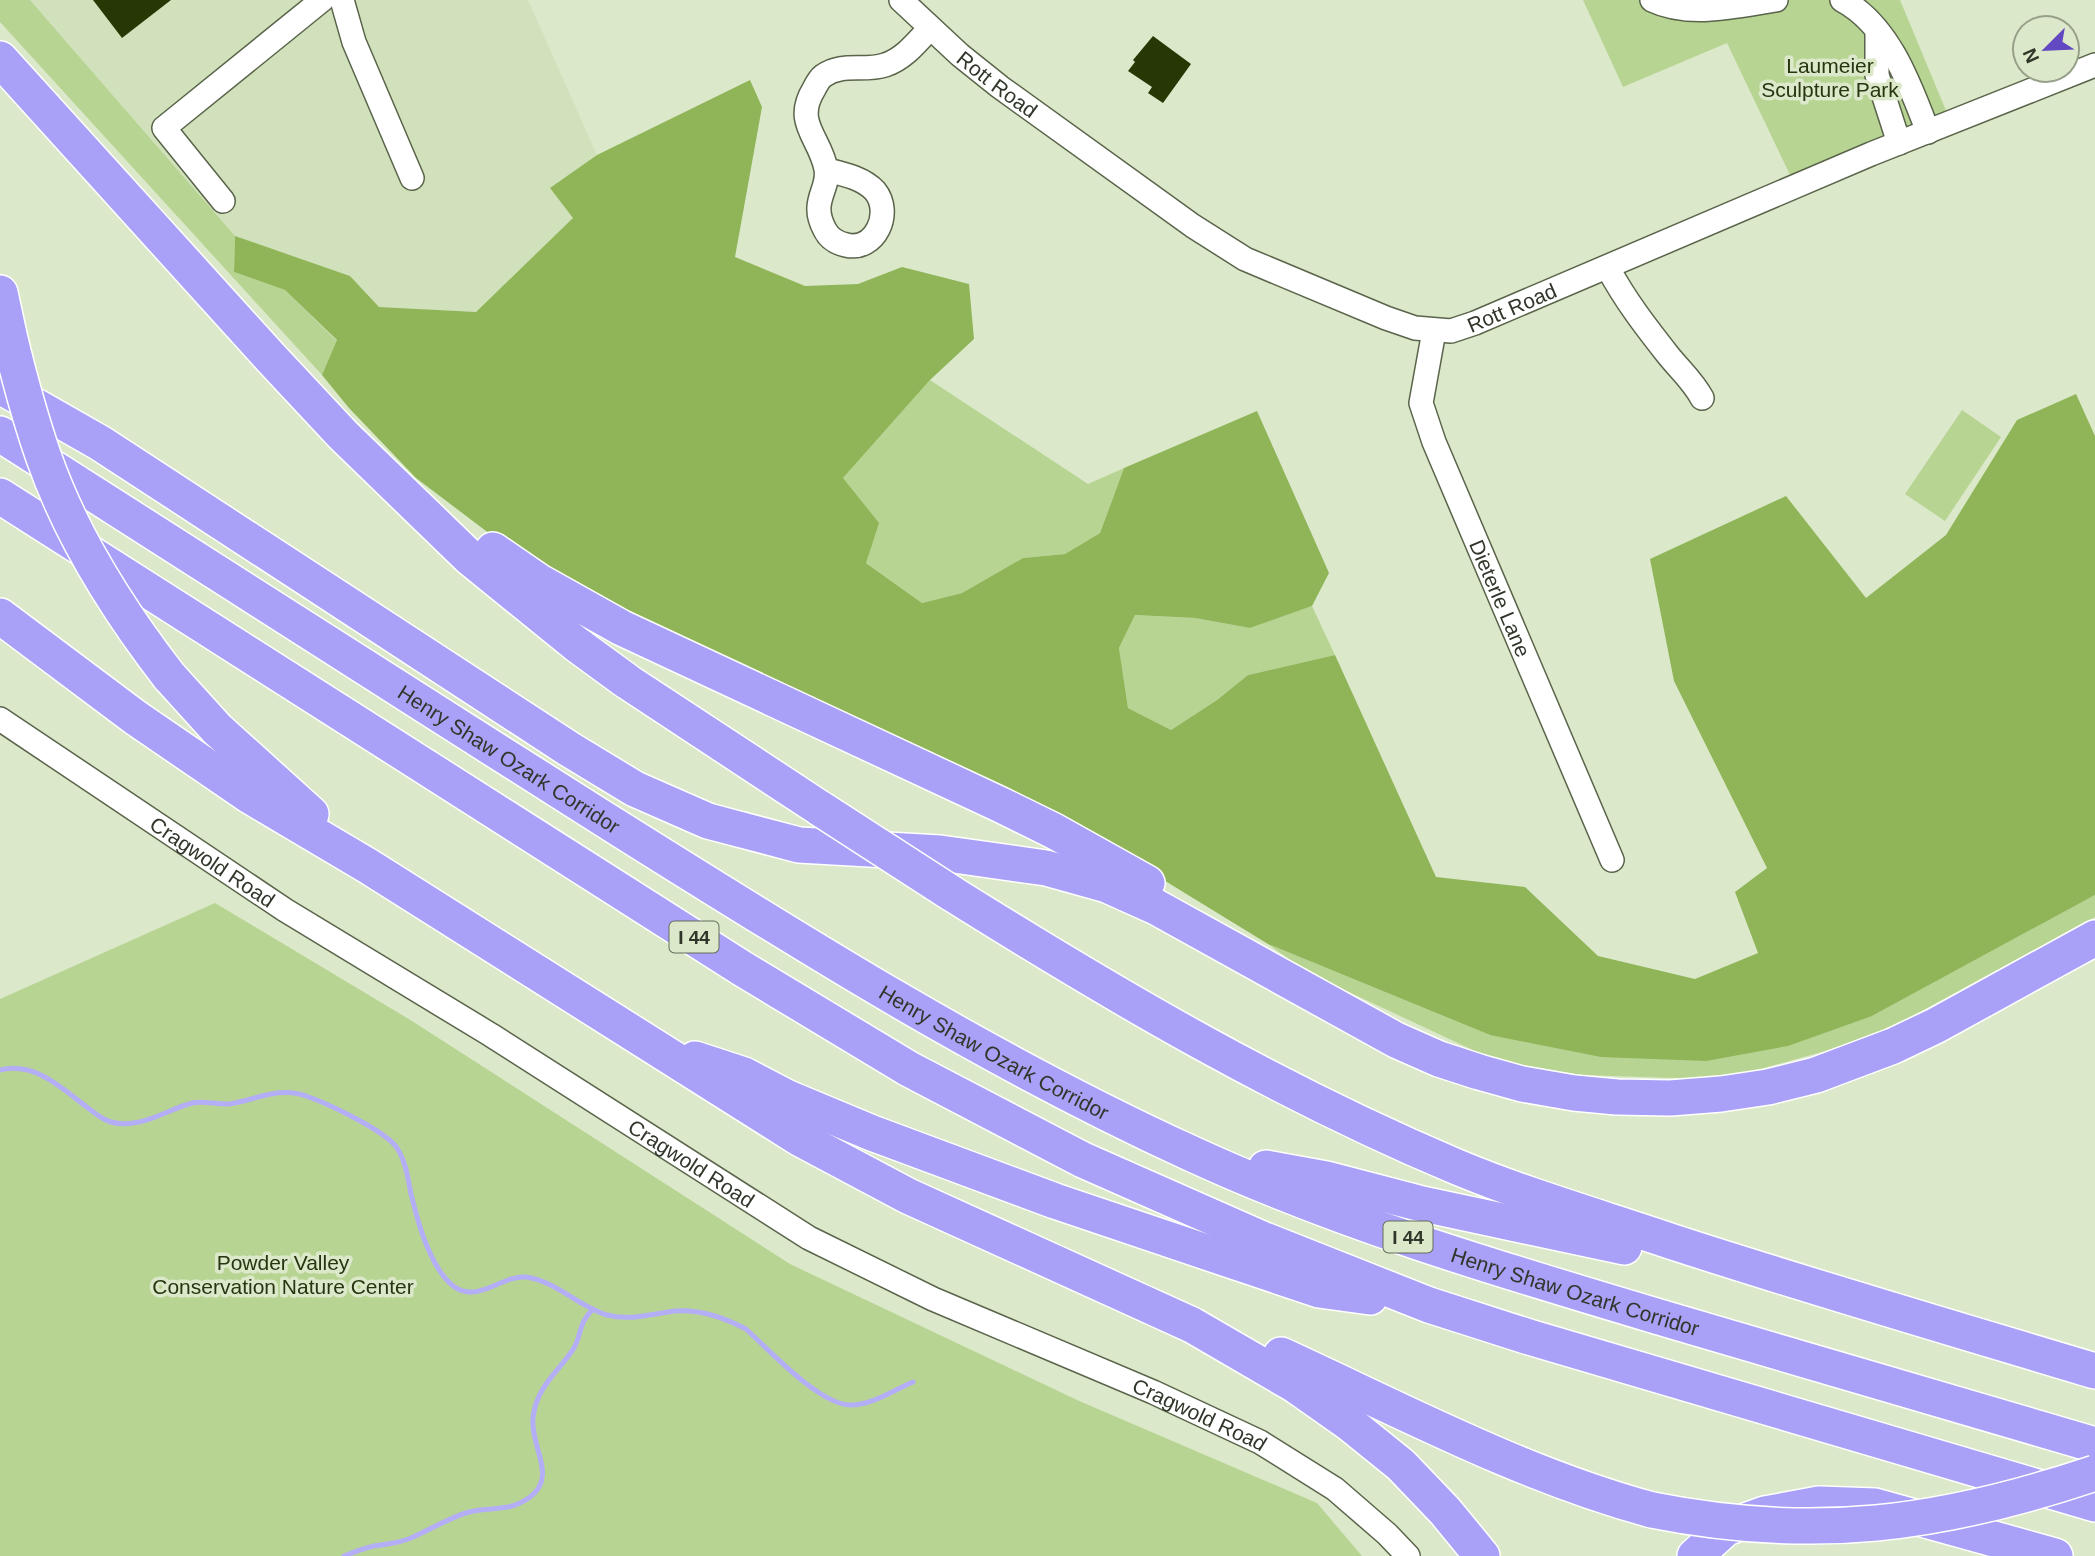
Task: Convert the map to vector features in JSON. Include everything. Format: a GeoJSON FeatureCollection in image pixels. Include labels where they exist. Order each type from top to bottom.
{"type":"FeatureCollection","features":[{"type":"Feature","properties":{"kind":"highway"},"geometry":{"type":"LineString","coordinates":[[0,59],[343,435],[470,558],[576,644],[681,719],[951,893],[1139,1009],[1249,1070],[1370,1129],[1525,1194],[1786,1279],[2095,1371]]}},
{"type":"Feature","properties":{"kind":"highway"},"geometry":{"type":"LineString","coordinates":[[0,293],[25,399],[45,461],[71,521],[136,634],[169,676],[217,729],[368,866]]}},
{"type":"Feature","properties":{"kind":"highway"},"geometry":{"type":"LineString","coordinates":[[0,386],[100,443],[569,749],[635,789],[708,821],[799,845],[940,853],[1046,868],[1107,885],[1156,907],[1396,1041],[1479,1073],[1522,1084],[1617,1097],[1670,1098],[1768,1087],[1852,1063],[1935,1026],[2095,938]]}},
{"type":"Feature","properties":{"kind":"highway","name":"Henry Shaw Ozark Corridor"},"geometry":{"type":"LineString","coordinates":[[0,434],[836,965],[1023,1072],[1193,1155],[1320,1206],[1504,1270],[2095,1445]]}},
{"type":"Feature","properties":{"kind":"highway","name":"I 44"},"geometry":{"type":"LineString","coordinates":[[0,496],[743,969],[909,1069],[1034,1135],[1172,1201],[1429,1305],[2095,1504]]}},
{"type":"Feature","properties":{"kind":"highway"},"geometry":{"type":"LineString","coordinates":[[412,500],[481,541],[538,582],[622,628],[1010,810],[1098,855],[1201,916],[1292,981]]}},
{"type":"Feature","properties":{"kind":"highway"},"geometry":{"type":"LineString","coordinates":[[0,616],[83,680],[250,796],[368,866],[799,1138],[908,1196],[1192,1325],[1296,1385],[1401,1465],[1445,1511],[1482,1556]]}},
{"type":"Feature","properties":{"kind":"highway"},"geometry":{"type":"LineString","coordinates":[[651,1045],[744,1075],[788,1098],[941,1160],[1209,1254],[1319,1290],[1429,1305]]}},
{"type":"Feature","properties":{"kind":"highway"},"geometry":{"type":"LineString","coordinates":[[1193,1155],[1326,1179],[1418,1203],[1786,1279]]}},
{"type":"Feature","properties":{"kind":"highway"},"geometry":{"type":"LineString","coordinates":[[1192,1325],[1258,1344],[1536,1472],[1602,1496],[1696,1518],[1802,1527],[1861,1525],[1976,1508],[2036,1493],[2095,1473]]}},
{"type":"Feature","properties":{"kind":"highway"},"geometry":{"type":"LineString","coordinates":[[1695,1556],[1726,1528],[1765,1514],[1819,1504],[1875,1506],[2055,1556]]}},
{"type":"Feature","properties":{"kind":"street"},"geometry":{"type":"LineString","coordinates":[[223,201],[164,128],[322,0]]}},
{"type":"Feature","properties":{"kind":"street"},"geometry":{"type":"LineString","coordinates":[[342,0],[354,42],[412,178]]}},
{"type":"Feature","properties":{"kind":"street","name":"Rott Road"},"geometry":{"type":"LineString","coordinates":[[901,0],[960,55],[1032,111],[1193,226],[1245,259],[1386,318],[1434,331],[1451,331],[1475,323],[1899,143],[2095,65]]}},
{"type":"Feature","properties":{"kind":"street"},"geometry":{"type":"LineString","coordinates":[[1652,0],[1675,9],[1690,9],[1722,8],[1776,0]]}},
{"type":"Feature","properties":{"kind":"street"},"geometry":{"type":"LineString","coordinates":[[1842,0],[1854,6],[1887,42],[1908,79],[1928,132]]}},
{"type":"Feature","properties":{"kind":"street"},"geometry":{"type":"LineString","coordinates":[[827,170],[807,125],[806,102],[821,77],[844,67],[884,66],[903,56],[930,28]]}},
{"type":"Feature","properties":{"kind":"street"},"geometry":{"type":"LineString","coordinates":[[1877,32],[1877,75],[1899,143]]}},
{"type":"Feature","properties":{"kind":"street"},"geometry":{"type":"LineString","coordinates":[[1608,268],[1625,300],[1694,384],[1702,398]]}},
{"type":"Feature","properties":{"kind":"street","name":"Dieterle Lane"},"geometry":{"type":"LineString","coordinates":[[1434,331],[1421,403],[1434,442],[1612,860]]}},
{"type":"Feature","properties":{"kind":"street","name":"Cragwold Road"},"geometry":{"type":"LineString","coordinates":[[0,719],[285,910],[491,1035],[809,1238],[933,1299],[1153,1392],[1260,1442],[1335,1489],[1408,1556]]}},
{"type":"Feature","properties":{"kind":"shaded area"},"geometry":{"type":"Polygon","coordinates":[[[30,0],[528,0],[597,155],[551,188],[573,218],[476,312],[379,307],[350,276],[235,236],[30,0]]]}},
{"type":"Feature","properties":{"kind":"green space"},"geometry":{"type":"Polygon","coordinates":[[[0,0],[30,0],[235,236],[234,272],[285,290],[337,341],[322,375],[0,22],[0,0]]]}},
{"type":"Feature","properties":{"kind":"green space","name":"Laumeier Sculpture Park"},"geometry":{"type":"Polygon","coordinates":[[[1583,0],[1900,0],[1947,113],[1792,179],[1727,43],[1623,87],[1583,0]]]}},
{"type":"Feature","properties":{"kind":"green space"},"geometry":{"type":"Polygon","coordinates":[[[750,80],[762,107],[735,257],[805,286],[858,284],[902,267],[969,284],[974,339],[930,380],[843,478],[879,523],[866,563],[922,603],[962,593],[1023,558],[1065,554],[1100,533],[1124,468],[1257,411],[1329,573],[1312,606],[1250,628],[1195,618],[1135,615],[1119,648],[1128,708],[1171,730],[1217,700],[1248,675],[1335,655],[1436,877],[1525,887],[1598,956],[1695,979],[1758,953],[1735,892],[1767,868],[1674,681],[1650,559],[1786,496],[1866,598],[1946,535],[2017,420],[2076,394],[2095,436],[2095,895],[1872,1016],[1788,1046],[1706,1061],[1601,1057],[1490,1035],[1268,944],[1038,803],[574,588],[490,534],[416,478],[349,408],[322,375],[337,340],[285,290],[234,272],[235,236],[350,276],[379,307],[476,312],[573,218],[550,188],[597,155],[750,80]]]}},
{"type":"Feature","properties":{"kind":"green space"},"geometry":{"type":"Polygon","coordinates":[[[930,380],[1088,484],[1124,468],[1100,533],[1065,554],[1023,558],[962,593],[922,603],[865,562],[843,478],[930,380]]]}},
{"type":"Feature","properties":{"kind":"green space"},"geometry":{"type":"Polygon","coordinates":[[[1962,410],[2001,437],[1945,521],[1905,494],[1962,410]]]}},
{"type":"Feature","properties":{"kind":"green space"},"geometry":{"type":"Polygon","coordinates":[[[1312,606],[1335,655],[1248,675],[1217,700],[1171,730],[1128,708],[1119,648],[1135,615],[1195,618],[1250,628],[1312,606]]]}},
{"type":"Feature","properties":{"kind":"green space"},"geometry":{"type":"Polygon","coordinates":[[[2095,895],[2095,917],[1909,1018],[1877,1033],[1825,1051],[1757,1070],[1706,1079],[1581,1075],[1522,1065],[1477,1052],[1336,986],[1293,962],[1268,944],[1490,1035],[1872,1016],[2095,895]]]}},
{"type":"Feature","properties":{"kind":"green space","name":"Powder Valley Conservation Nature Center"},"geometry":{"type":"Polygon","coordinates":[[[215,903],[412,1021],[790,1264],[1077,1400],[1317,1503],[1362,1556],[0,1556],[0,999],[215,903]]]}},
{"type":"Feature","properties":{"kind":"building"},"geometry":{"type":"Polygon","coordinates":[[[93,0],[171,0],[122,38],[93,0]]]}},
{"type":"Feature","properties":{"kind":"building"},"geometry":{"type":"Polygon","coordinates":[[[1153,36],[1191,64],[1163,103],[1148,93],[1152,87],[1128,71],[1135,62],[1133,60],[1153,36]]]}},
{"type":"Feature","properties":{"kind":"waterway"},"geometry":{"type":"LineString","coordinates":[[0,1070],[13,1068],[37,1073],[48,1078],[102,1118],[121,1124],[142,1121],[197,1102],[229,1104],[286,1092],[306,1096],[369,1126],[397,1148],[405,1165],[427,1246],[443,1275],[460,1290],[476,1291],[509,1279],[526,1277],[537,1279],[597,1311],[616,1317],[675,1311],[712,1315],[746,1329],[811,1387],[839,1403],[867,1403],[913,1382]]}},
{"type":"Feature","properties":{"kind":"waterway"},"geometry":{"type":"LineString","coordinates":[[344,1556],[370,1547],[406,1540],[469,1512],[507,1507],[530,1497],[542,1480],[541,1460],[533,1429],[538,1398],[572,1351],[584,1320],[593,1309]]}}]}
